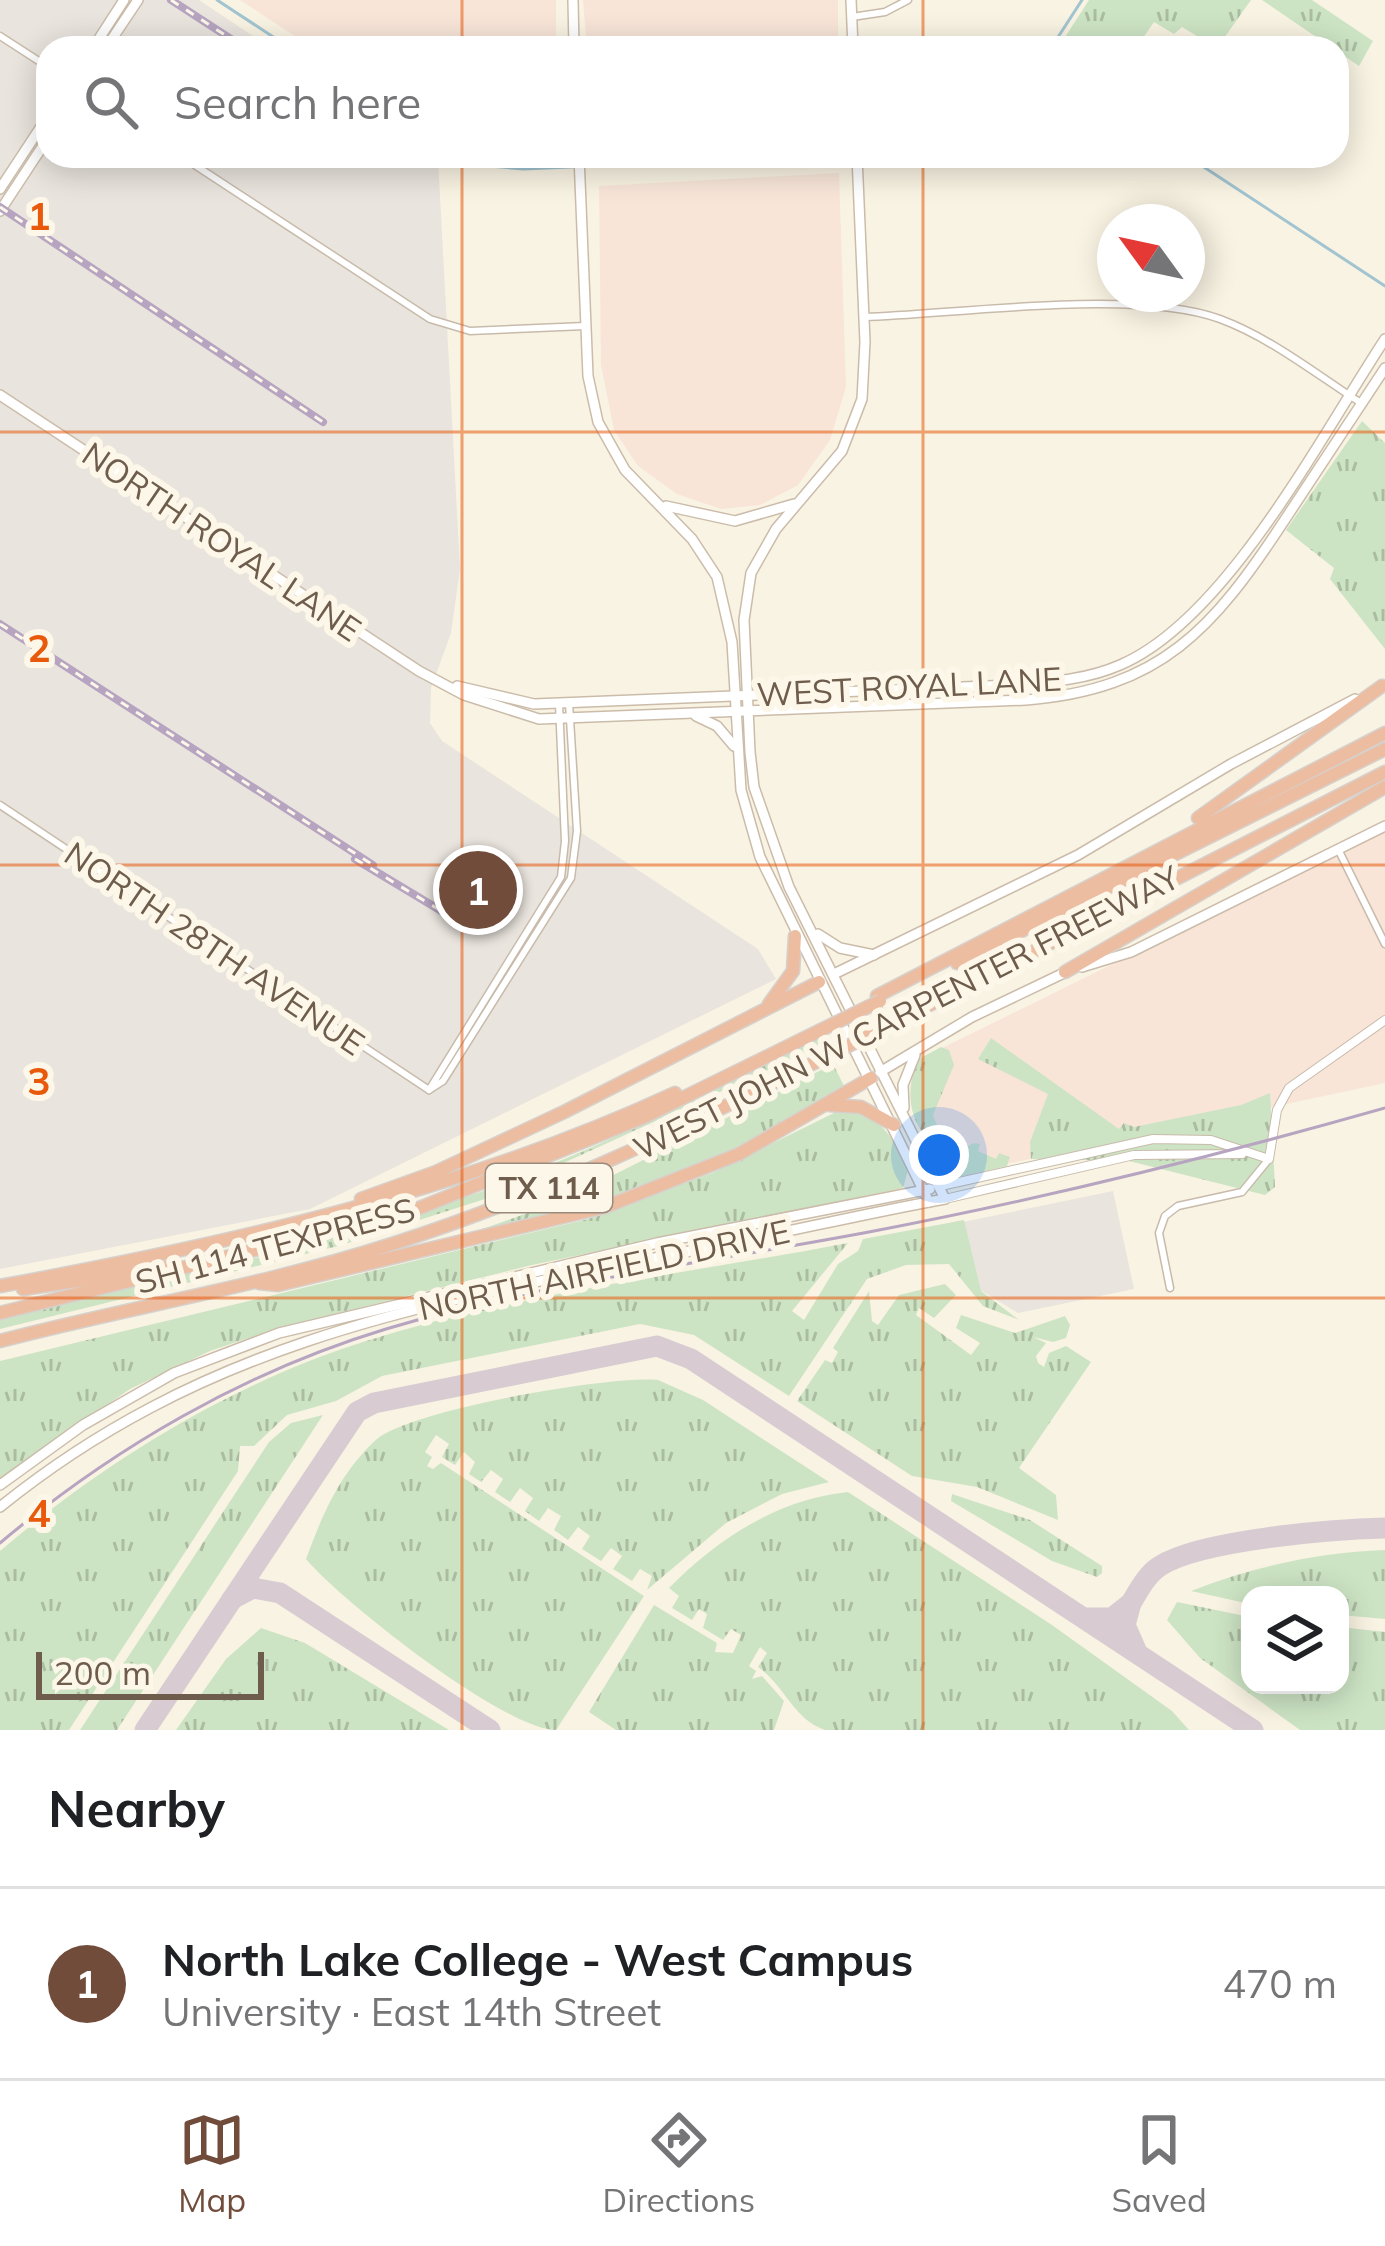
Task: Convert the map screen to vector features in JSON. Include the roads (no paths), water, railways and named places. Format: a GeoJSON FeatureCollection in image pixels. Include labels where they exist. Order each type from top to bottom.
{"type":"FeatureCollection","features":[{"type":"Feature","properties":{"kind":"highway"},"geometry":{"type":"LineString","coordinates":[[1139,856],[1151,841],[1210,812],[1383,685]]}},
{"type":"Feature","properties":{"kind":"highway","name":"WEST JOHN W CARPENTER FREEWAY"},"geometry":{"type":"LineString","coordinates":[[0,1288],[338,1210],[563,1140],[819,1029],[1139,856],[1385,733]]}},
{"type":"Feature","properties":{"kind":"highway"},"geometry":{"type":"LineString","coordinates":[[879,998],[1385,748]]}},
{"type":"Feature","properties":{"kind":"highway","name":"WEST JOHN W CARPENTER FREEWAY"},"geometry":{"type":"LineString","coordinates":[[0,1341],[385,1246],[619,1159],[1385,772]]}},
{"type":"Feature","properties":{"kind":"highway"},"geometry":{"type":"LineString","coordinates":[[1065,972],[1385,787]]}},
{"type":"Feature","properties":{"kind":"highway"},"geometry":{"type":"LineString","coordinates":[[762,1012],[793,971],[795,936]]}},
{"type":"Feature","properties":{"kind":"highway"},"geometry":{"type":"LineString","coordinates":[[338,1210],[449,1166],[819,982]]}},
{"type":"Feature","properties":{"kind":"highway","name":"SH 114 TEXPRESS"},"geometry":{"type":"LineString","coordinates":[[0,1313],[224,1262],[412,1211],[644,1117],[819,1029]]}},
{"type":"Feature","properties":{"kind":"highway"},"geometry":{"type":"LineString","coordinates":[[251,1282],[278,1285],[605,1207],[739,1154],[876,1074]]}},
{"type":"Feature","properties":{"kind":"highway"},"geometry":{"type":"LineString","coordinates":[[828,1106],[861,1107],[894,1125]]}},
{"type":"Feature","properties":{"kind":"highway"},"geometry":{"type":"LineString","coordinates":[[0,1288],[224,1262]]}},
{"type":"Feature","properties":{"kind":"main road"},"geometry":{"type":"LineString","coordinates":[[101,36],[124,0]]}},
{"type":"Feature","properties":{"kind":"main road"},"geometry":{"type":"LineString","coordinates":[[114,36],[138,0]]}},
{"type":"Feature","properties":{"kind":"main road"},"geometry":{"type":"LineString","coordinates":[[573,0],[574,36]]}},
{"type":"Feature","properties":{"kind":"main road"},"geometry":{"type":"LineString","coordinates":[[851,0],[852,36]]}},
{"type":"Feature","properties":{"kind":"main road"},"geometry":{"type":"LineString","coordinates":[[0,189],[36,134]]}},
{"type":"Feature","properties":{"kind":"main road"},"geometry":{"type":"LineString","coordinates":[[0,211],[36,156]]}},
{"type":"Feature","properties":{"kind":"main road"},"geometry":{"type":"LineString","coordinates":[[579,168],[592,402],[605,439],[625,470],[662,505],[717,577],[740,695],[747,709],[754,787],[777,860],[835,974],[927,1196]]}},
{"type":"Feature","properties":{"kind":"main road"},"geometry":{"type":"LineString","coordinates":[[858,168],[865,374],[855,423],[829,471],[776,529],[751,573],[740,695],[734,710],[736,748],[741,790],[764,865],[795,936],[819,982],[904,1113],[945,1199]]}},
{"type":"Feature","properties":{"kind":"main road","name":"WEST ROYAL LANE"},"geometry":{"type":"LineString","coordinates":[[564,709],[740,695],[976,686],[1096,674],[1147,652],[1219,590],[1385,339]]}},
{"type":"Feature","properties":{"kind":"main road","name":"WEST ROYAL LANE"},"geometry":{"type":"LineString","coordinates":[[734,710],[1075,694],[1155,666],[1220,613],[1385,368]]}},
{"type":"Feature","properties":{"kind":"main road","name":"NORTH ROYAL LANE"},"geometry":{"type":"LineString","coordinates":[[0,395],[446,684],[515,703],[564,709],[734,710]]}},
{"type":"Feature","properties":{"kind":"main road"},"geometry":{"type":"LineString","coordinates":[[662,505],[734,521],[799,502]]}},
{"type":"Feature","properties":{"kind":"main road"},"geometry":{"type":"LineString","coordinates":[[1262,525],[1276,534]]}},
{"type":"Feature","properties":{"kind":"main road"},"geometry":{"type":"LineString","coordinates":[[1147,652],[1155,666]]}},
{"type":"Feature","properties":{"kind":"main road","name":"WEST JOHN W CARPENTER FREEWAY"},"geometry":{"type":"LineString","coordinates":[[819,982],[1078,855],[1231,764],[1383,685]]}},
{"type":"Feature","properties":{"kind":"main road"},"geometry":{"type":"LineString","coordinates":[[976,686],[976,702]]}},
{"type":"Feature","properties":{"kind":"main road"},"geometry":{"type":"LineString","coordinates":[[686,712],[717,726],[736,748]]}},
{"type":"Feature","properties":{"kind":"main road","name":"WEST JOHN W CARPENTER FREEWAY"},"geometry":{"type":"LineString","coordinates":[[876,1074],[1065,972],[1131,952],[1385,826]]}},
{"type":"Feature","properties":{"kind":"main road"},"geometry":{"type":"LineString","coordinates":[[764,865],[777,860]]}},
{"type":"Feature","properties":{"kind":"main road"},"geometry":{"type":"LineString","coordinates":[[813,932],[840,948],[874,955]]}},
{"type":"Feature","properties":{"kind":"main road"},"geometry":{"type":"LineString","coordinates":[[904,1113],[903,1085],[918,1051]]}},
{"type":"Feature","properties":{"kind":"main road"},"geometry":{"type":"LineString","coordinates":[[898,1196],[912,1176],[911,1160]]}},
{"type":"Feature","properties":{"kind":"main road","name":"NORTH AIRFIELD DRIVE"},"geometry":{"type":"LineString","coordinates":[[4,1504],[136,1412],[266,1352],[369,1320],[927,1196],[941,1186]]}},
{"type":"Feature","properties":{"kind":"main road","name":"NORTH AIRFIELD DRIVE"},"geometry":{"type":"LineString","coordinates":[[0,1487],[83,1425],[174,1373],[279,1333],[657,1243],[898,1196],[945,1199]]}},
{"type":"Feature","properties":{"kind":"main road"},"geometry":{"type":"LineString","coordinates":[[0,1487],[4,1504]]}},
{"type":"Feature","properties":{"kind":"street"},"geometry":{"type":"LineString","coordinates":[[851,17],[886,12],[908,0]]}},
{"type":"Feature","properties":{"kind":"street"},"geometry":{"type":"LineString","coordinates":[[0,36],[36,59]]}},
{"type":"Feature","properties":{"kind":"street"},"geometry":{"type":"LineString","coordinates":[[199,168],[430,319],[470,331],[585,326]]}},
{"type":"Feature","properties":{"kind":"street"},"geometry":{"type":"LineString","coordinates":[[864,317],[1130,305],[1176,309],[1250,332],[1361,404]]}},
{"type":"Feature","properties":{"kind":"street","name":"NORTH 28TH AVENUE"},"geometry":{"type":"LineString","coordinates":[[0,806],[429,1090],[561,877],[564,709]]}},
{"type":"Feature","properties":{"kind":"street"},"geometry":{"type":"LineString","coordinates":[[1338,849],[1385,944]]}},
{"type":"Feature","properties":{"kind":"street"},"geometry":{"type":"LineString","coordinates":[[1169,1288],[1159,1233],[1165,1216],[1178,1207],[1254,1185],[1269,1159],[1277,1110],[1288,1088],[1385,1020]]}},
{"type":"Feature","properties":{"kind":"street","name":"NORTH AIRFIELD DRIVE"},"geometry":{"type":"LineString","coordinates":[[941,1186],[1153,1139],[1211,1140],[1269,1159]]}},
{"type":"Feature","properties":{"kind":"street","name":"NORTH AIRFIELD DRIVE"},"geometry":{"type":"LineString","coordinates":[[945,1199],[1134,1155],[1249,1154]]}},
{"type":"Feature","properties":{"kind":"waterway"},"geometry":{"type":"LineString","coordinates":[[217,0],[272,36]]}},
{"type":"Feature","properties":{"kind":"waterway"},"geometry":{"type":"LineString","coordinates":[[1059,36],[1082,0]]}},
{"type":"Feature","properties":{"kind":"waterway"},"geometry":{"type":"LineString","coordinates":[[512,168],[547,168]]}},
{"type":"Feature","properties":{"kind":"waterway"},"geometry":{"type":"LineString","coordinates":[[1205,168],[1385,286]]}},
{"type":"Feature","properties":{"kind":"tram line"},"geometry":{"type":"LineString","coordinates":[[0,1543],[88,1476],[182,1416],[282,1367],[386,1329],[567,1286],[1003,1205],[1385,1108]]}},
{"type":"Feature","properties":{"kind":"railway"},"geometry":{"type":"LineString","coordinates":[[171,0],[226,36]]}},
{"type":"Feature","properties":{"kind":"railway"},"geometry":{"type":"LineString","coordinates":[[0,207],[323,422]]}},
{"type":"Feature","properties":{"kind":"railway"},"geometry":{"type":"LineString","coordinates":[[0,624],[373,865]]}},
{"type":"Feature","properties":{"kind":"railway"},"geometry":{"type":"LineString","coordinates":[[355,859],[468,927]]}},
{"type":"Feature","properties":{"kind":"place","name":"North Lake College - West Campus"},"geometry":{"type":"Point","coordinates":[478,890]}}]}
